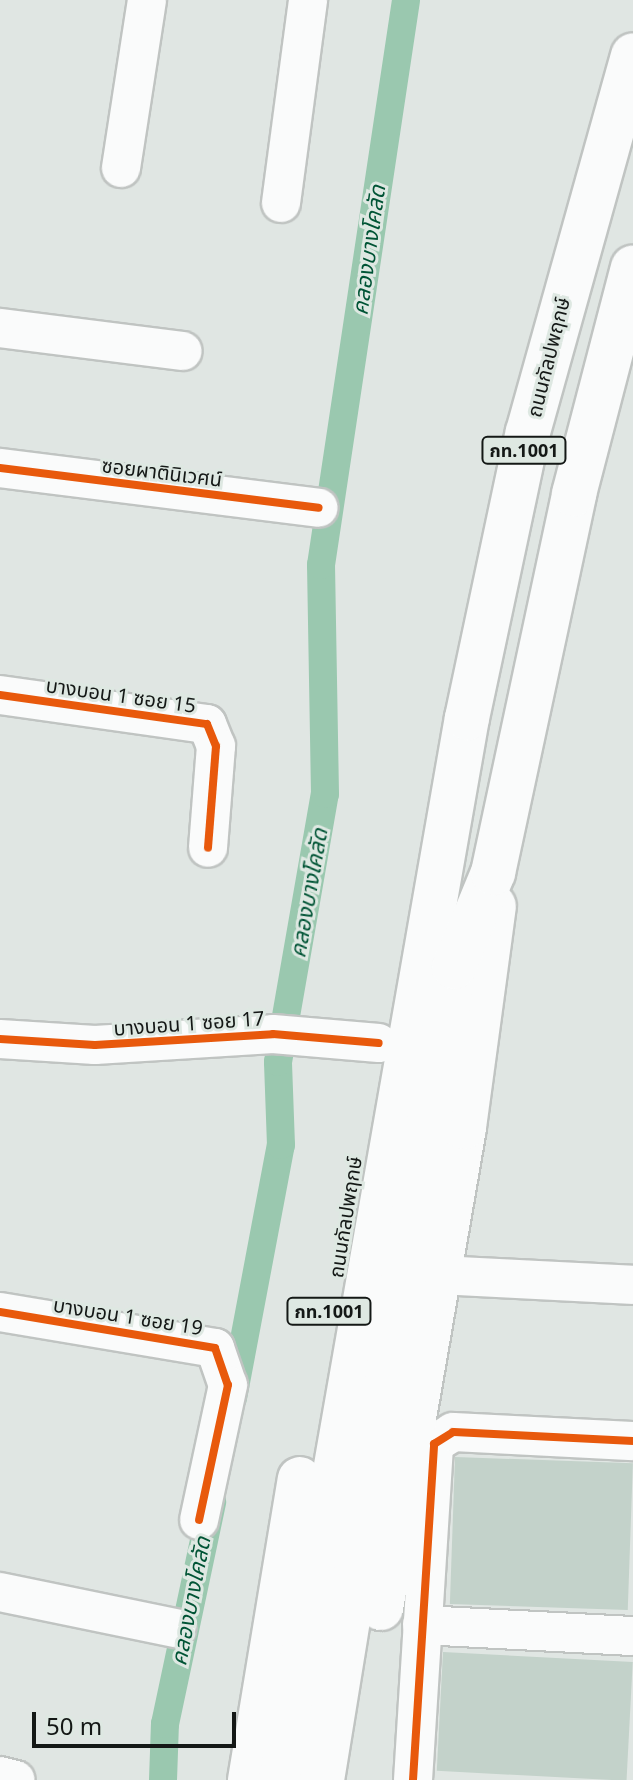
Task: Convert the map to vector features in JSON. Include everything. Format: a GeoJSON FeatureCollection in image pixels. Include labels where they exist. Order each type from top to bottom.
{"type":"FeatureCollection","features":[{"type":"Feature","properties":{"kind":"main road","name":"ถนนกัลปพฤกษ์"},"geometry":{"type":"LineString","coordinates":[[322,1780],[356,1444],[441,851],[528,432],[633,55]]}},
{"type":"Feature","properties":{"kind":"main road","name":"ถนนกัลปพฤกษ์"},"geometry":{"type":"LineString","coordinates":[[350,1780],[485,990],[493,873],[564,539],[632,275]]}},
{"type":"Feature","properties":{"kind":"main road","name":"ถนนกัลปพฤกษ์"},"geometry":{"type":"LineString","coordinates":[[250,1780],[379,1043],[414,909],[441,851]]}},
{"type":"Feature","properties":{"kind":"main road","name":"ถนนกัลปพฤกษ์"},"geometry":{"type":"LineString","coordinates":[[281,1780],[356,1444],[454,967],[493,873]]}},
{"type":"Feature","properties":{"kind":"street"},"geometry":{"type":"LineString","coordinates":[[121,168],[147,0]]}},
{"type":"Feature","properties":{"kind":"street"},"geometry":{"type":"LineString","coordinates":[[281,203],[308,0]]}},
{"type":"Feature","properties":{"kind":"street"},"geometry":{"type":"LineString","coordinates":[[0,328],[183,351]]}},
{"type":"Feature","properties":{"kind":"street","name":"ซอยผาตินิเวศน์"},"geometry":{"type":"LineString","coordinates":[[0,468],[319,508]]}},
{"type":"Feature","properties":{"kind":"street","name":"บางบอน 1 ซอย 15"},"geometry":{"type":"LineString","coordinates":[[0,695],[207,724],[216,746],[208,848]]}},
{"type":"Feature","properties":{"kind":"street","name":"บางบอน 1 ซอย 17"},"geometry":{"type":"LineString","coordinates":[[0,1039],[95,1045],[273,1034],[379,1043]]}},
{"type":"Feature","properties":{"kind":"street"},"geometry":{"type":"LineString","coordinates":[[438,1275],[633,1285]]}},
{"type":"Feature","properties":{"kind":"street","name":"บางบอน 1 ซอย 19"},"geometry":{"type":"LineString","coordinates":[[0,1312],[215,1348],[228,1385],[199,1520]]}},
{"type":"Feature","properties":{"kind":"street"},"geometry":{"type":"LineString","coordinates":[[413,1780],[432,1454],[441,1435],[633,1441]]}},
{"type":"Feature","properties":{"kind":"street"},"geometry":{"type":"LineString","coordinates":[[0,1592],[176,1628]]}},
{"type":"Feature","properties":{"kind":"street"},"geometry":{"type":"LineString","coordinates":[[422,1625],[633,1636]]}},
{"type":"Feature","properties":{"kind":"street"},"geometry":{"type":"LineString","coordinates":[[0,1776],[16,1780]]}},
{"type":"Feature","properties":{"kind":"building"},"geometry":{"type":"Polygon","coordinates":[[[455,1457],[633,1463],[628,1610],[450,1604],[455,1457]]]}},
{"type":"Feature","properties":{"kind":"building"},"geometry":{"type":"Polygon","coordinates":[[[443,1652],[633,1662],[627,1780],[437,1771],[443,1652]]]}},
{"type":"Feature","properties":{"kind":"waterway","name":"คลองบางโคลัด"},"geometry":{"type":"LineString","coordinates":[[233,1398],[281,1145],[278,1062],[325,794],[321,565],[406,0]]}},
{"type":"Feature","properties":{"kind":"waterway","name":"คลองบางโคลัด"},"geometry":{"type":"LineString","coordinates":[[163,1780],[165,1724],[212,1502]]}},
{"type":"Feature","properties":{"kind":"cycle path"},"geometry":{"type":"LineString","coordinates":[[0,468],[319,508]]}},
{"type":"Feature","properties":{"kind":"cycle path"},"geometry":{"type":"LineString","coordinates":[[0,695],[207,724],[216,746],[208,848]]}},
{"type":"Feature","properties":{"kind":"cycle path"},"geometry":{"type":"LineString","coordinates":[[0,1039],[95,1045],[273,1034],[379,1043]]}},
{"type":"Feature","properties":{"kind":"cycle path"},"geometry":{"type":"LineString","coordinates":[[0,1312],[215,1348],[228,1385],[199,1520]]}},
{"type":"Feature","properties":{"kind":"cycle path"},"geometry":{"type":"LineString","coordinates":[[413,1780],[434,1444],[453,1432],[633,1441]]}}]}
